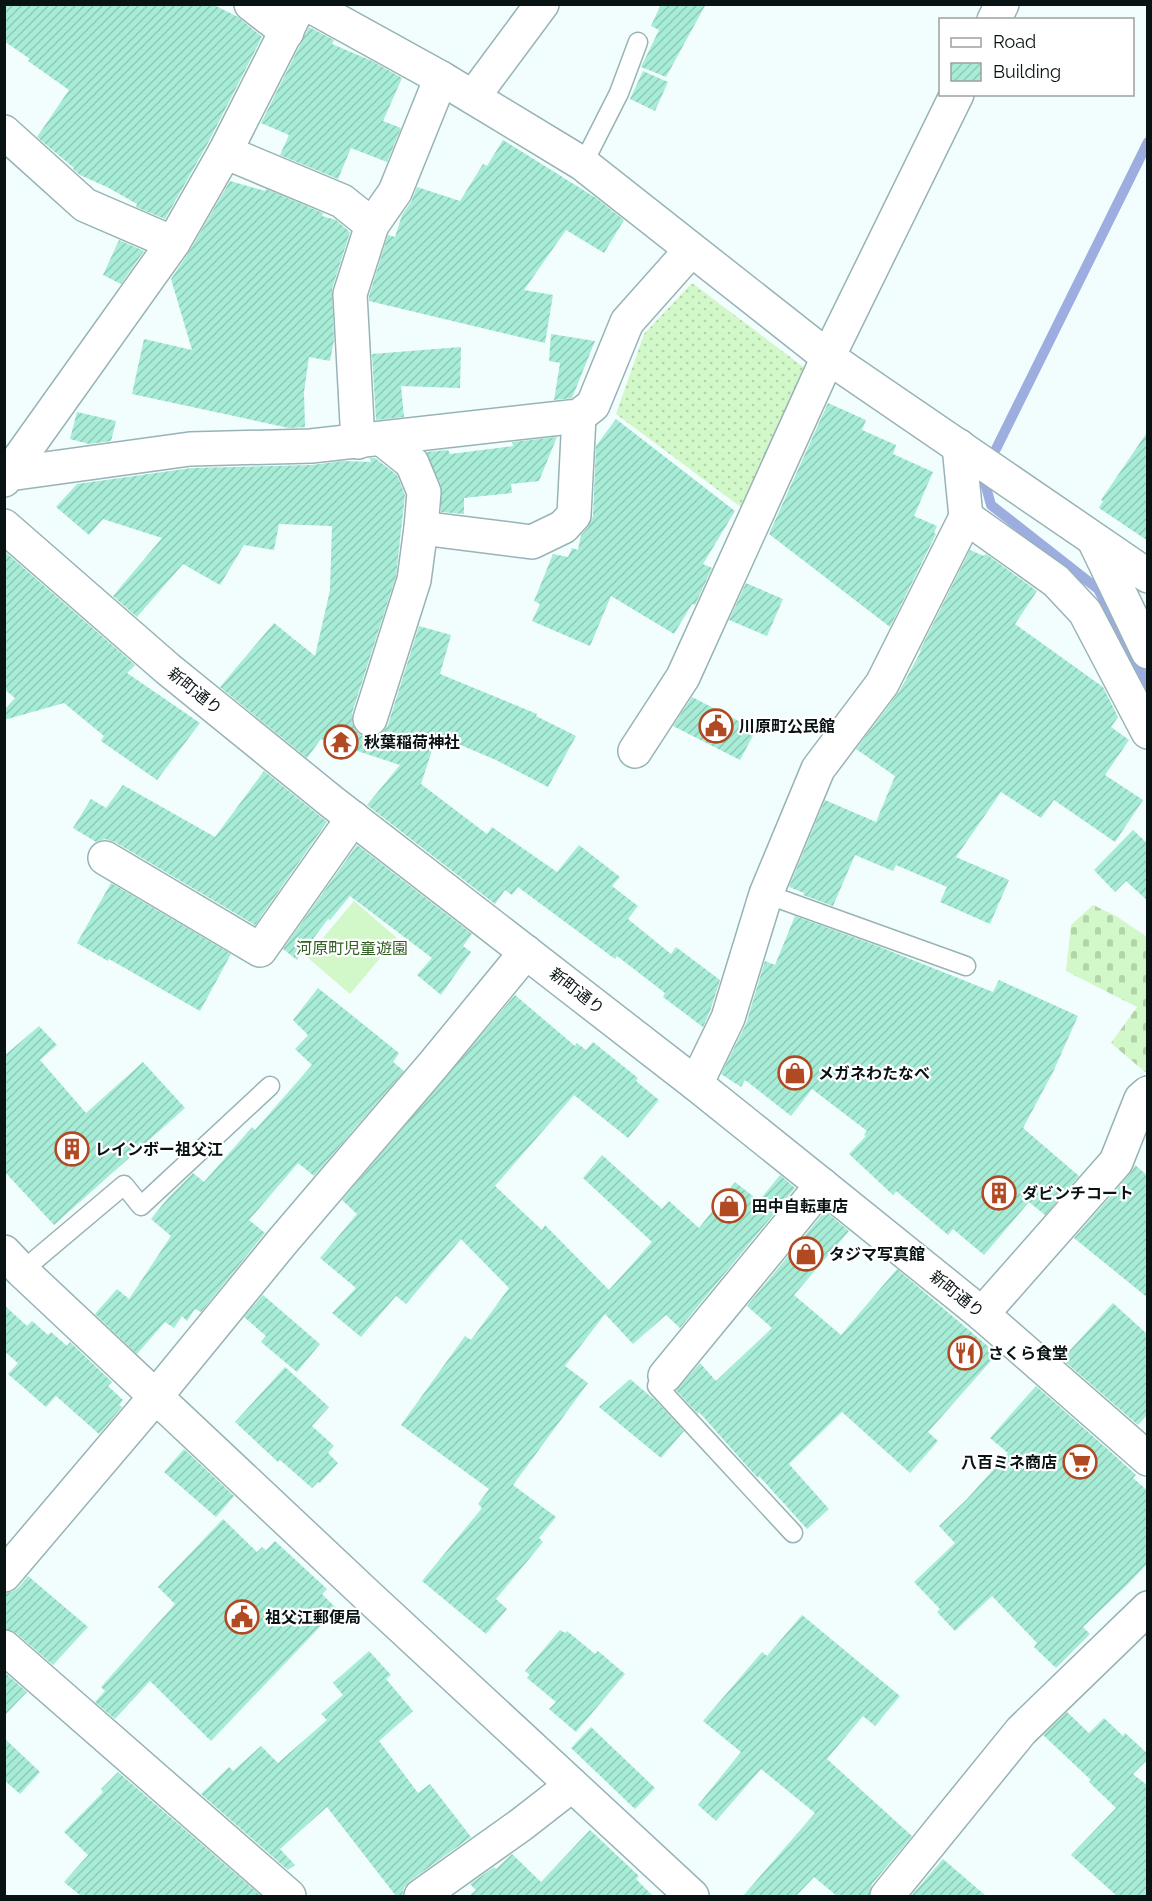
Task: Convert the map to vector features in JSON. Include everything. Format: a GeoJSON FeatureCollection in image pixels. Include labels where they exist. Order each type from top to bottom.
{"type":"FeatureCollection","features":[{"type":"Feature","properties":{"kind":"street"},"geometry":{"type":"LineString","coordinates":[[7,477],[174,243],[225,152],[294,18],[250,4]]}},
{"type":"Feature","properties":{"kind":"street"},"geometry":{"type":"LineString","coordinates":[[307,4],[441,78],[584,164],[828,357],[1148,576]]}},
{"type":"Feature","properties":{"kind":"street"},"geometry":{"type":"LineString","coordinates":[[473,97],[542,4]]}},
{"type":"Feature","properties":{"kind":"street"},"geometry":{"type":"LineString","coordinates":[[995,18],[1002,4]]}},
{"type":"Feature","properties":{"kind":"street"},"geometry":{"type":"LineString","coordinates":[[370,440],[350,294],[372,225],[395,192],[441,78]]}},
{"type":"Feature","properties":{"kind":"street"},"geometry":{"type":"LineString","coordinates":[[635,750],[683,677],[828,357],[956,96]]}},
{"type":"Feature","properties":{"kind":"street"},"geometry":{"type":"LineString","coordinates":[[4,132],[85,205],[174,243]]}},
{"type":"Feature","properties":{"kind":"street"},"geometry":{"type":"LineString","coordinates":[[225,152],[342,201],[372,225]]}},
{"type":"Feature","properties":{"kind":"street"},"geometry":{"type":"LineString","coordinates":[[7,477],[190,449],[311,446],[579,417],[592,405],[627,322],[691,250]]}},
{"type":"Feature","properties":{"kind":"street"},"geometry":{"type":"LineString","coordinates":[[422,528],[532,542],[563,527],[574,515],[579,417]]}},
{"type":"Feature","properties":{"kind":"street"},"geometry":{"type":"LineString","coordinates":[[370,440],[412,463],[424,492],[422,528],[414,580],[370,719]]}},
{"type":"Feature","properties":{"kind":"street"},"geometry":{"type":"LineString","coordinates":[[696,1084],[728,1018],[766,894],[818,770],[882,684],[966,518],[958,446]]}},
{"type":"Feature","properties":{"kind":"street"},"geometry":{"type":"LineString","coordinates":[[966,518],[1056,581],[1085,612],[1148,732]]}},
{"type":"Feature","properties":{"kind":"street","name":"新町通り"},"geometry":{"type":"LineString","coordinates":[[4,526],[168,669],[353,818],[696,1084],[982,1314],[1148,1459]]}},
{"type":"Feature","properties":{"kind":"street"},"geometry":{"type":"LineString","coordinates":[[1095,540],[1148,652]]}},
{"type":"Feature","properties":{"kind":"street"},"geometry":{"type":"LineString","coordinates":[[105,858],[260,950],[353,818]]}},
{"type":"Feature","properties":{"kind":"street"},"geometry":{"type":"LineString","coordinates":[[4,1575],[526,952]]}},
{"type":"Feature","properties":{"kind":"street"},"geometry":{"type":"LineString","coordinates":[[982,1314],[1116,1162],[1141,1099],[1148,1093]]}},
{"type":"Feature","properties":{"kind":"street"},"geometry":{"type":"LineString","coordinates":[[665,1376],[822,1185]]}},
{"type":"Feature","properties":{"kind":"street"},"geometry":{"type":"LineString","coordinates":[[13,1261],[368,1596],[692,1896]]}},
{"type":"Feature","properties":{"kind":"street"},"geometry":{"type":"LineString","coordinates":[[887,1896],[1021,1731],[1148,1608]]}},
{"type":"Feature","properties":{"kind":"street"},"geometry":{"type":"LineString","coordinates":[[4,1647],[289,1896]]}},
{"type":"Feature","properties":{"kind":"street"},"geometry":{"type":"LineString","coordinates":[[421,1896],[572,1785]]}},
{"type":"Feature","properties":{"kind":"lane"},"geometry":{"type":"LineString","coordinates":[[584,164],[619,93],[638,42]]}},
{"type":"Feature","properties":{"kind":"lane"},"geometry":{"type":"LineString","coordinates":[[766,894],[966,966]]}},
{"type":"Feature","properties":{"kind":"lane"},"geometry":{"type":"LineString","coordinates":[[13,1261],[124,1185],[141,1206],[270,1086]]}},
{"type":"Feature","properties":{"kind":"lane"},"geometry":{"type":"LineString","coordinates":[[665,1376],[657,1386],[792,1533]]}},
{"type":"Feature","properties":{"kind":"green space"},"geometry":{"type":"Polygon","coordinates":[[[692,283],[810,372],[742,508],[616,414],[644,334],[692,283]]]}},
{"type":"Feature","properties":{"kind":"green space","name":"河原町児童遊園"},"geometry":{"type":"Polygon","coordinates":[[[354,901],[397,938],[350,994],[307,957],[354,901]]]}},
{"type":"Feature","properties":{"kind":"green space"},"geometry":{"type":"Polygon","coordinates":[[[1093,905],[1116,916],[1147,937],[1148,1071],[1145,1072],[1111,1043],[1137,1007],[1066,971],[1071,925],[1093,905]]]}},
{"type":"Feature","properties":{"kind":"building"},"geometry":{"type":"Polygon","coordinates":[[[4,4],[212,4],[238,17],[262,37],[208,143],[165,219],[136,207],[137,204],[80,175],[37,137],[69,90],[4,41],[4,4]]]}},
{"type":"Feature","properties":{"kind":"building"},"geometry":{"type":"Polygon","coordinates":[[[661,4],[706,4],[666,77],[641,67],[659,30],[651,26],[661,4]]]}},
{"type":"Feature","properties":{"kind":"building"},"geometry":{"type":"Polygon","coordinates":[[[309,27],[334,40],[332,44],[372,61],[402,78],[383,121],[401,128],[387,162],[351,148],[338,179],[280,155],[289,135],[261,123],[309,27]]]}},
{"type":"Feature","properties":{"kind":"building"},"geometry":{"type":"Polygon","coordinates":[[[643,71],[668,82],[655,111],[630,99],[643,71]]]}},
{"type":"Feature","properties":{"kind":"building"},"geometry":{"type":"Polygon","coordinates":[[[503,140],[596,198],[624,220],[604,253],[566,230],[524,290],[553,295],[545,343],[369,301],[388,235],[395,237],[402,215],[417,187],[460,201],[483,164],[487,166],[503,140]]]}},
{"type":"Feature","properties":{"kind":"building"},"geometry":{"type":"Polygon","coordinates":[[[230,181],[265,191],[266,189],[323,213],[322,216],[336,220],[350,232],[332,289],[334,340],[330,361],[309,357],[304,392],[305,427],[289,428],[132,394],[144,339],[192,350],[171,279],[230,181]]]}},
{"type":"Feature","properties":{"kind":"building"},"geometry":{"type":"Polygon","coordinates":[[[119,240],[144,251],[121,284],[103,275],[119,240]]]}},
{"type":"Feature","properties":{"kind":"building"},"geometry":{"type":"Polygon","coordinates":[[[551,334],[595,341],[572,398],[554,400],[560,363],[549,361],[551,334]]]}},
{"type":"Feature","properties":{"kind":"building"},"geometry":{"type":"Polygon","coordinates":[[[461,347],[460,388],[401,386],[404,417],[376,420],[372,354],[461,347]]]}},
{"type":"Feature","properties":{"kind":"building"},"geometry":{"type":"Polygon","coordinates":[[[828,403],[866,420],[862,430],[896,445],[893,454],[933,472],[914,516],[937,526],[934,533],[936,534],[890,627],[769,534],[828,403]]]}},
{"type":"Feature","properties":{"kind":"building"},"geometry":{"type":"Polygon","coordinates":[[[77,412],[116,421],[111,441],[89,444],[70,439],[77,412]]]}},
{"type":"Feature","properties":{"kind":"building"},"geometry":{"type":"Polygon","coordinates":[[[616,419],[735,511],[703,564],[712,568],[695,605],[692,604],[674,634],[611,596],[590,646],[532,621],[540,604],[534,601],[553,554],[568,557],[572,548],[578,550],[581,535],[593,516],[596,446],[616,419]]]}},
{"type":"Feature","properties":{"kind":"building"},"geometry":{"type":"Polygon","coordinates":[[[1148,431],[1148,541],[1099,508],[1103,501],[1101,500],[1148,431]]]}},
{"type":"Feature","properties":{"kind":"building"},"geometry":{"type":"Polygon","coordinates":[[[557,437],[539,481],[511,484],[512,493],[464,498],[464,514],[441,512],[441,485],[426,452],[448,450],[450,454],[513,446],[512,442],[557,437]]]}},
{"type":"Feature","properties":{"kind":"building"},"geometry":{"type":"Polygon","coordinates":[[[370,458],[375,458],[397,475],[405,495],[396,576],[352,713],[352,722],[356,731],[364,737],[373,737],[382,733],[388,725],[419,626],[451,635],[440,674],[537,714],[536,716],[576,736],[548,787],[496,760],[437,735],[421,784],[487,834],[492,827],[557,872],[579,845],[620,877],[612,886],[638,906],[628,919],[671,954],[676,947],[720,980],[703,1027],[663,997],[665,993],[617,956],[615,959],[518,887],[512,895],[505,890],[495,904],[367,805],[400,765],[321,739],[307,758],[220,687],[274,623],[315,656],[330,590],[332,526],[279,524],[274,550],[244,545],[220,585],[183,564],[137,617],[113,596],[162,538],[103,519],[89,535],[56,507],[77,484],[192,468],[312,465],[343,461],[371,462],[370,458]]]}},
{"type":"Feature","properties":{"kind":"building"},"geometry":{"type":"Polygon","coordinates":[[[970,550],[984,556],[986,554],[1037,591],[1015,624],[1103,687],[1118,717],[1111,727],[1129,740],[1105,775],[1143,800],[1115,842],[1054,800],[1041,818],[1001,792],[956,857],[1009,880],[990,924],[940,902],[947,887],[896,865],[893,871],[855,855],[833,906],[803,895],[804,893],[789,887],[825,800],[876,822],[895,776],[856,749],[899,692],[970,550]]]}},
{"type":"Feature","properties":{"kind":"building"},"geometry":{"type":"Polygon","coordinates":[[[4,551],[135,665],[127,673],[200,723],[157,780],[101,741],[104,736],[64,703],[4,720],[4,710],[15,698],[4,689],[4,551]]]}},
{"type":"Feature","properties":{"kind":"building"},"geometry":{"type":"Polygon","coordinates":[[[746,583],[783,599],[767,636],[729,620],[746,583]]]}},
{"type":"Feature","properties":{"kind":"building"},"geometry":{"type":"Polygon","coordinates":[[[692,697],[756,730],[740,760],[673,726],[692,697]]]}},
{"type":"Feature","properties":{"kind":"building"},"geometry":{"type":"Polygon","coordinates":[[[264,771],[327,822],[255,925],[115,842],[105,839],[96,842],[73,828],[91,799],[106,808],[123,785],[215,837],[264,771]]]}},
{"type":"Feature","properties":{"kind":"building"},"geometry":{"type":"Polygon","coordinates":[[[1133,830],[1148,844],[1148,901],[1126,881],[1115,892],[1094,870],[1133,830]]]}},
{"type":"Feature","properties":{"kind":"building"},"geometry":{"type":"Polygon","coordinates":[[[357,845],[472,934],[463,946],[471,952],[441,995],[417,975],[432,958],[350,896],[330,920],[328,919],[297,960],[283,949],[357,845]]]}},
{"type":"Feature","properties":{"kind":"building"},"geometry":{"type":"Polygon","coordinates":[[[111,883],[231,954],[200,1011],[77,943],[111,883]]]}},
{"type":"Feature","properties":{"kind":"building"},"geometry":{"type":"Polygon","coordinates":[[[795,916],[993,992],[999,980],[1078,1016],[1053,1072],[1023,1128],[1079,1176],[1045,1215],[1029,1202],[984,1255],[953,1229],[948,1235],[896,1191],[893,1195],[849,1154],[866,1136],[864,1135],[867,1131],[812,1089],[791,1116],[745,1080],[741,1087],[721,1074],[746,1024],[765,961],[775,965],[795,916]]]}},
{"type":"Feature","properties":{"kind":"building"},"geometry":{"type":"Polygon","coordinates":[[[318,988],[399,1053],[393,1062],[404,1071],[314,1176],[298,1163],[249,1220],[265,1233],[201,1312],[195,1309],[187,1321],[182,1316],[174,1328],[165,1322],[137,1354],[95,1314],[117,1289],[129,1299],[171,1236],[151,1219],[168,1198],[193,1173],[204,1182],[252,1127],[255,1130],[312,1065],[295,1049],[308,1035],[293,1020],[318,988]]]}},
{"type":"Feature","properties":{"kind":"building"},"geometry":{"type":"Polygon","coordinates":[[[515,995],[575,1046],[577,1043],[586,1050],[593,1042],[638,1078],[636,1081],[659,1100],[628,1138],[574,1095],[495,1186],[542,1230],[545,1225],[609,1290],[652,1242],[583,1178],[602,1155],[662,1209],[669,1201],[699,1228],[735,1182],[759,1201],[780,1175],[795,1188],[680,1328],[666,1315],[633,1344],[605,1314],[565,1366],[588,1383],[513,1485],[556,1517],[539,1538],[543,1542],[496,1599],[507,1609],[486,1634],[422,1581],[482,1508],[478,1504],[489,1489],[401,1425],[465,1336],[471,1340],[509,1288],[461,1239],[406,1304],[396,1296],[361,1337],[332,1313],[356,1288],[320,1258],[357,1214],[342,1200],[515,995]]]}},
{"type":"Feature","properties":{"kind":"building","name":"レインボー祖父江"},"geometry":{"type":"Polygon","coordinates":[[[39,1026],[57,1045],[40,1060],[86,1113],[143,1062],[185,1108],[54,1225],[4,1171],[4,1056],[39,1026]]]}},
{"type":"Feature","properties":{"kind":"building"},"geometry":{"type":"Polygon","coordinates":[[[1135,1165],[1148,1176],[1148,1298],[1074,1238],[1130,1174],[1135,1165]]]}},
{"type":"Feature","properties":{"kind":"building"},"geometry":{"type":"Polygon","coordinates":[[[825,1211],[849,1231],[794,1295],[841,1335],[897,1269],[997,1354],[928,1432],[938,1441],[910,1473],[842,1412],[789,1464],[829,1509],[807,1529],[676,1390],[700,1363],[716,1381],[772,1328],[747,1306],[825,1211]]]}},
{"type":"Feature","properties":{"kind":"building"},"geometry":{"type":"Polygon","coordinates":[[[263,1295],[320,1344],[297,1372],[261,1342],[266,1336],[244,1317],[263,1295]]]}},
{"type":"Feature","properties":{"kind":"building"},"geometry":{"type":"Polygon","coordinates":[[[1113,1303],[1148,1335],[1148,1414],[1138,1425],[1062,1359],[1113,1303]]]}},
{"type":"Feature","properties":{"kind":"building"},"geometry":{"type":"Polygon","coordinates":[[[4,1305],[27,1326],[32,1321],[48,1335],[51,1332],[67,1346],[70,1342],[112,1382],[108,1386],[123,1400],[119,1405],[122,1407],[99,1434],[56,1396],[46,1407],[8,1374],[18,1363],[4,1351],[4,1305]]]}},
{"type":"Feature","properties":{"kind":"building"},"geometry":{"type":"Polygon","coordinates":[[[285,1367],[329,1407],[312,1426],[334,1446],[328,1453],[338,1463],[320,1483],[318,1482],[312,1488],[280,1460],[278,1462],[235,1422],[285,1367]]]}},
{"type":"Feature","properties":{"kind":"building"},"geometry":{"type":"Polygon","coordinates":[[[630,1379],[656,1401],[684,1431],[661,1458],[599,1407],[630,1379]]]}},
{"type":"Feature","properties":{"kind":"building"},"geometry":{"type":"Polygon","coordinates":[[[1036,1386],[1136,1475],[1133,1478],[1148,1491],[1148,1563],[1083,1627],[1090,1634],[1056,1668],[1034,1647],[1037,1643],[992,1596],[955,1631],[937,1612],[940,1609],[914,1582],[955,1543],[939,1526],[967,1499],[1008,1453],[990,1438],[1036,1386]]]}},
{"type":"Feature","properties":{"kind":"building"},"geometry":{"type":"Polygon","coordinates":[[[184,1449],[234,1496],[216,1517],[164,1472],[184,1449]]]}},
{"type":"Feature","properties":{"kind":"building"},"geometry":{"type":"Polygon","coordinates":[[[223,1519],[257,1552],[262,1547],[266,1550],[275,1541],[327,1589],[322,1594],[337,1609],[211,1741],[150,1681],[115,1719],[95,1702],[105,1691],[101,1687],[175,1604],[158,1587],[223,1519]]]}},
{"type":"Feature","properties":{"kind":"building"},"geometry":{"type":"Polygon","coordinates":[[[28,1576],[88,1627],[53,1665],[16,1633],[4,1629],[4,1593],[18,1588],[28,1576]]]}},
{"type":"Feature","properties":{"kind":"building"},"geometry":{"type":"Polygon","coordinates":[[[802,1615],[900,1696],[875,1726],[863,1716],[827,1759],[912,1836],[872,1884],[869,1896],[837,1896],[814,1877],[796,1896],[743,1896],[815,1813],[761,1769],[716,1821],[698,1805],[741,1752],[703,1721],[762,1652],[767,1656],[802,1615]]]}},
{"type":"Feature","properties":{"kind":"building"},"geometry":{"type":"Polygon","coordinates":[[[560,1630],[565,1633],[567,1631],[595,1654],[598,1651],[625,1674],[576,1732],[549,1709],[556,1702],[527,1678],[530,1675],[525,1671],[560,1630]]]}},
{"type":"Feature","properties":{"kind":"building"},"geometry":{"type":"Polygon","coordinates":[[[369,1651],[391,1675],[386,1679],[413,1711],[379,1741],[418,1793],[430,1784],[471,1837],[410,1881],[404,1888],[402,1896],[396,1896],[327,1807],[280,1849],[295,1865],[288,1870],[201,1794],[229,1767],[233,1771],[261,1746],[278,1763],[327,1720],[321,1714],[343,1695],[333,1683],[369,1651]]]}},
{"type":"Feature","properties":{"kind":"building"},"geometry":{"type":"Polygon","coordinates":[[[4,1672],[27,1692],[4,1716],[4,1672]]]}},
{"type":"Feature","properties":{"kind":"building"},"geometry":{"type":"Polygon","coordinates":[[[1067,1712],[1089,1733],[1104,1718],[1123,1736],[1125,1733],[1148,1754],[1148,1759],[1133,1774],[1148,1786],[1148,1896],[1117,1896],[1071,1855],[1116,1808],[1089,1782],[1091,1780],[1043,1735],[1067,1712]]]}},
{"type":"Feature","properties":{"kind":"building"},"geometry":{"type":"Polygon","coordinates":[[[591,1727],[655,1788],[635,1809],[571,1748],[591,1727]]]}},
{"type":"Feature","properties":{"kind":"building"},"geometry":{"type":"Polygon","coordinates":[[[4,1738],[40,1772],[20,1794],[4,1780],[4,1738]]]}},
{"type":"Feature","properties":{"kind":"building"},"geometry":{"type":"Polygon","coordinates":[[[118,1772],[260,1895],[81,1896],[64,1882],[88,1855],[64,1832],[103,1792],[101,1789],[118,1772]]]}},
{"type":"Feature","properties":{"kind":"building"},"geometry":{"type":"Polygon","coordinates":[[[590,1830],[639,1876],[636,1879],[653,1896],[469,1896],[476,1890],[470,1884],[494,1867],[496,1869],[512,1854],[541,1882],[590,1830]]]}},
{"type":"Feature","properties":{"kind":"building"},"geometry":{"type":"Polygon","coordinates":[[[943,1859],[986,1896],[911,1896],[943,1859]]]}},
{"type":"Feature","properties":{"kind":"waterway"},"geometry":{"type":"LineString","coordinates":[[996,449],[1148,142]]}},
{"type":"Feature","properties":{"kind":"waterway"},"geometry":{"type":"LineString","coordinates":[[983,476],[991,505],[1098,589],[1148,686]]}},
{"type":"Feature","properties":{"kind":"place","name":"川原町公民館"},"geometry":{"type":"Point","coordinates":[716,726]}},
{"type":"Feature","properties":{"kind":"place","name":"秋葉稲荷神社"},"geometry":{"type":"Point","coordinates":[341,742]}},
{"type":"Feature","properties":{"kind":"place","name":"メガネわたなべ"},"geometry":{"type":"Point","coordinates":[795,1073]}},
{"type":"Feature","properties":{"kind":"place","name":"レインボー祖父江"},"geometry":{"type":"Point","coordinates":[72,1149]}},
{"type":"Feature","properties":{"kind":"place","name":"ダビンチコート"},"geometry":{"type":"Point","coordinates":[999,1193]}},
{"type":"Feature","properties":{"kind":"place","name":"田中自転車店"},"geometry":{"type":"Point","coordinates":[729,1206]}},
{"type":"Feature","properties":{"kind":"place","name":"タジマ写真館"},"geometry":{"type":"Point","coordinates":[806,1254]}},
{"type":"Feature","properties":{"kind":"place","name":"さくら食堂"},"geometry":{"type":"Point","coordinates":[965,1353]}},
{"type":"Feature","properties":{"kind":"place","name":"八百ミネ商店"},"geometry":{"type":"Point","coordinates":[1080,1462]}},
{"type":"Feature","properties":{"kind":"place","name":"祖父江郵便局"},"geometry":{"type":"Point","coordinates":[242,1617]}}]}
